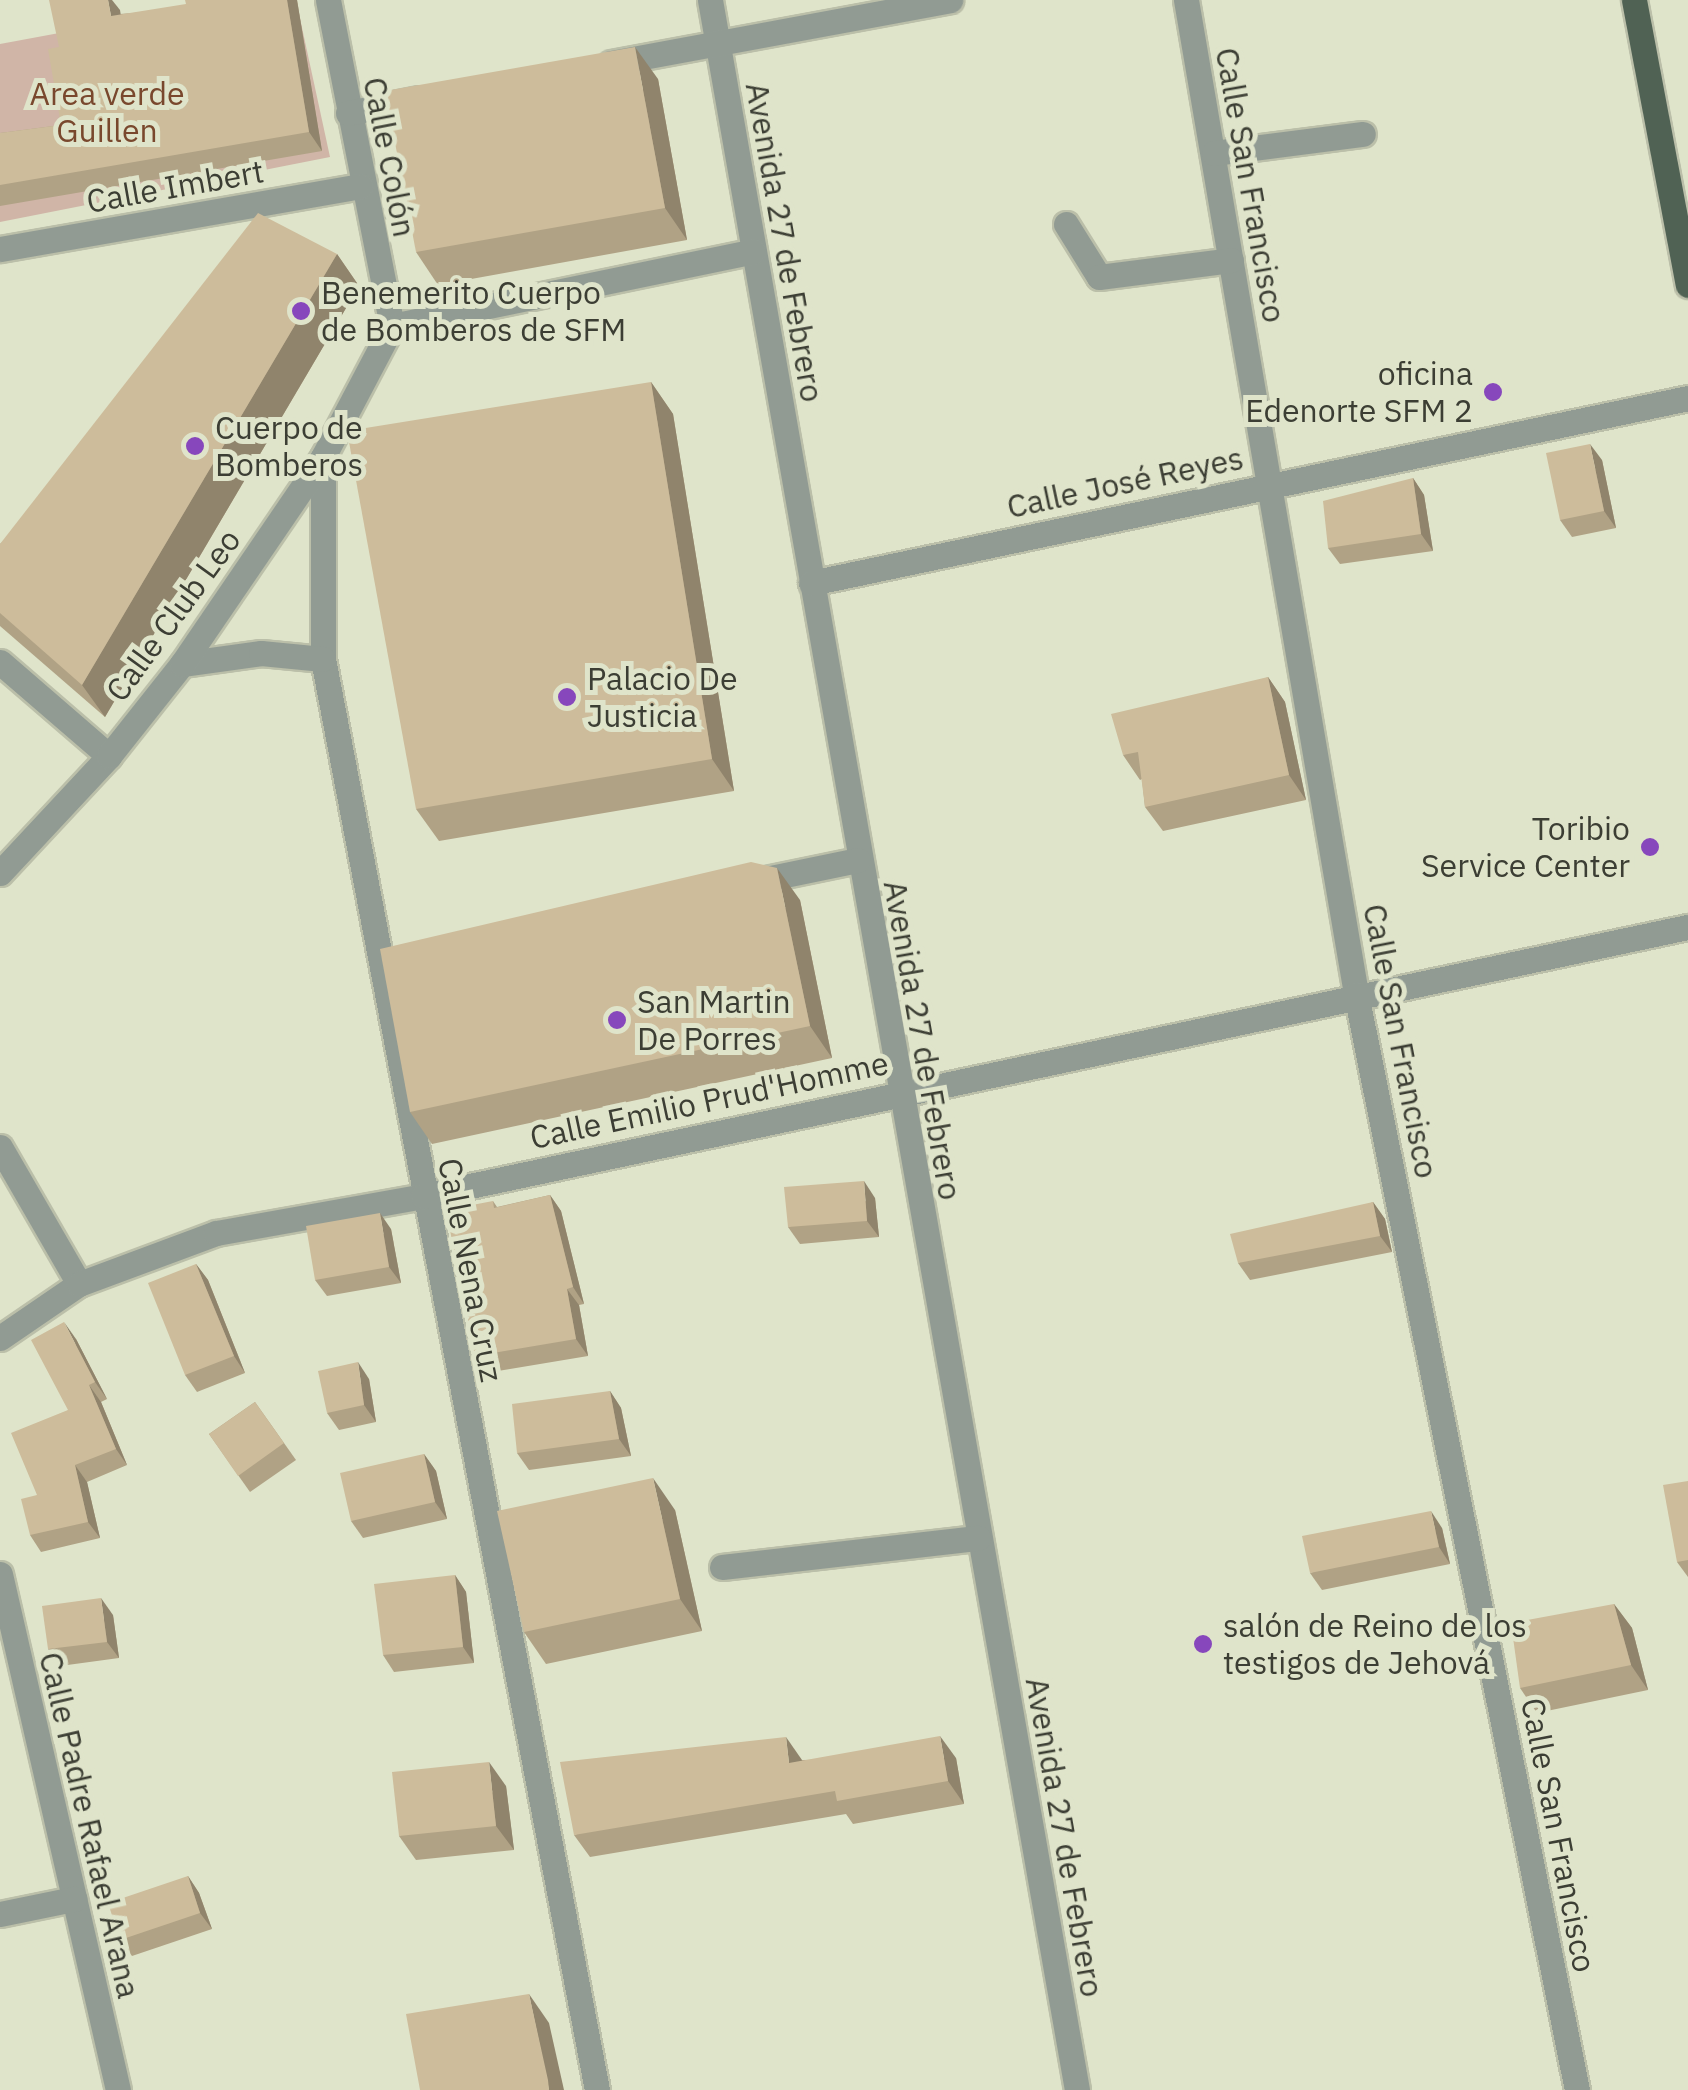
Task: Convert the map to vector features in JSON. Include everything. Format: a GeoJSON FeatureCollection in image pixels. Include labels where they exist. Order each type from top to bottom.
{"type":"FeatureCollection","features":[{"type":"Feature","properties":{"kind":"main road"},"geometry":{"type":"LineString","coordinates":[[1634,0],[1688,285]]}},
{"type":"Feature","properties":{"kind":"street","name":"Calle Colón"},"geometry":{"type":"LineString","coordinates":[[328,0],[361,186],[392,326]]}},
{"type":"Feature","properties":{"kind":"street","name":"Avenida 27 de Febrero"},"geometry":{"type":"LineString","coordinates":[[710,0],[898,1092],[1077,2090]]}},
{"type":"Feature","properties":{"kind":"street"},"geometry":{"type":"LineString","coordinates":[[581,68],[950,0]]}},
{"type":"Feature","properties":{"kind":"street","name":"Calle San Francisco"},"geometry":{"type":"LineString","coordinates":[[1186,0],[1356,994],[1577,2090]]}},
{"type":"Feature","properties":{"kind":"street"},"geometry":{"type":"LineString","coordinates":[[348,113],[445,94]]}},
{"type":"Feature","properties":{"kind":"street"},"geometry":{"type":"LineString","coordinates":[[1214,153],[1364,134]]}},
{"type":"Feature","properties":{"kind":"street","name":"Calle Imbert"},"geometry":{"type":"LineString","coordinates":[[0,249],[361,186]]}},
{"type":"Feature","properties":{"kind":"street"},"geometry":{"type":"LineString","coordinates":[[1066,224],[1099,278],[1231,260]]}},
{"type":"Feature","properties":{"kind":"street"},"geometry":{"type":"LineString","coordinates":[[392,326],[753,251]]}},
{"type":"Feature","properties":{"kind":"street","name":"Calle Club Leo"},"geometry":{"type":"LineString","coordinates":[[0,873],[110,756],[182,664],[322,457],[392,326]]}},
{"type":"Feature","properties":{"kind":"street","name":"Calle José Reyes"},"geometry":{"type":"LineString","coordinates":[[811,583],[1688,398]]}},
{"type":"Feature","properties":{"kind":"street","name":"Calle Nena Cruz"},"geometry":{"type":"LineString","coordinates":[[322,457],[323,660],[388,957],[423,1196],[597,2090]]}},
{"type":"Feature","properties":{"kind":"street"},"geometry":{"type":"LineString","coordinates":[[182,664],[262,653],[323,660]]}},
{"type":"Feature","properties":{"kind":"street"},"geometry":{"type":"LineString","coordinates":[[0,662],[110,756]]}},
{"type":"Feature","properties":{"kind":"street"},"geometry":{"type":"LineString","coordinates":[[724,888],[858,860]]}},
{"type":"Feature","properties":{"kind":"street","name":"Calle Emilio Prud'Homme"},"geometry":{"type":"LineString","coordinates":[[0,1338],[79,1284],[216,1232],[423,1196],[1356,994],[1688,927]]}},
{"type":"Feature","properties":{"kind":"street"},"geometry":{"type":"LineString","coordinates":[[0,1147],[79,1284]]}},
{"type":"Feature","properties":{"kind":"street"},"geometry":{"type":"LineString","coordinates":[[722,1567],[978,1538]]}},
{"type":"Feature","properties":{"kind":"street","name":"Calle Padre Rafael Arana"},"geometry":{"type":"LineString","coordinates":[[0,1574],[118,2090]]}},
{"type":"Feature","properties":{"kind":"street"},"geometry":{"type":"LineString","coordinates":[[0,1914],[74,1899]]}},
{"type":"Feature","properties":{"kind":"green space","name":"Area verde Guillen"},"geometry":{"type":"Polygon","coordinates":[[[237,0],[296,0],[330,157],[0,222],[0,44],[237,0]]]}},
{"type":"Feature","properties":{"kind":"building","name":"Area verde Guillen"},"geometry":{"type":"Polygon","coordinates":[[[49,0],[108,0],[111,16],[186,4],[185,0],[287,0],[309,132],[0,185],[0,133],[61,125],[48,49],[59,47],[49,0]]]}},
{"type":"Feature","properties":{"kind":"building"},"geometry":{"type":"Polygon","coordinates":[[[635,47],[665,208],[416,252],[385,91],[635,47]]]}},
{"type":"Feature","properties":{"kind":"building","name":"Cuerpo de Bomberos"},"geometry":{"type":"Polygon","coordinates":[[[258,213],[337,254],[82,685],[0,613],[0,544],[258,213]]]}},
{"type":"Feature","properties":{"kind":"building","name":"Palacio De Justicia"},"geometry":{"type":"Polygon","coordinates":[[[651,382],[712,759],[416,809],[347,431],[651,382]]]}},
{"type":"Feature","properties":{"kind":"building"},"geometry":{"type":"Polygon","coordinates":[[[1590,444],[1604,511],[1560,520],[1546,453],[1590,444]]]}},
{"type":"Feature","properties":{"kind":"building"},"geometry":{"type":"Polygon","coordinates":[[[1413,478],[1421,534],[1328,548],[1323,501],[1413,478]]]}},
{"type":"Feature","properties":{"kind":"building"},"geometry":{"type":"Polygon","coordinates":[[[1268,677],[1289,775],[1145,807],[1138,752],[1123,755],[1111,714],[1268,677]]]}},
{"type":"Feature","properties":{"kind":"building","name":"San Martin De Porres"},"geometry":{"type":"Polygon","coordinates":[[[751,862],[777,868],[810,1026],[410,1112],[380,949],[751,862]]]}},
{"type":"Feature","properties":{"kind":"building"},"geometry":{"type":"Polygon","coordinates":[[[864,1181],[867,1221],[788,1227],[784,1187],[864,1181]]]}},
{"type":"Feature","properties":{"kind":"building"},"geometry":{"type":"Polygon","coordinates":[[[550,1195],[573,1287],[567,1289],[576,1339],[475,1356],[446,1210],[493,1201],[494,1208],[550,1195]]]}},
{"type":"Feature","properties":{"kind":"building"},"geometry":{"type":"Polygon","coordinates":[[[1373,1202],[1380,1236],[1238,1263],[1230,1234],[1373,1202]]]}},
{"type":"Feature","properties":{"kind":"building"},"geometry":{"type":"Polygon","coordinates":[[[380,1213],[389,1267],[315,1280],[306,1226],[380,1213]]]}},
{"type":"Feature","properties":{"kind":"building"},"geometry":{"type":"Polygon","coordinates":[[[196,1264],[234,1356],[185,1375],[148,1283],[196,1264]]]}},
{"type":"Feature","properties":{"kind":"building"},"geometry":{"type":"Polygon","coordinates":[[[64,1322],[95,1382],[89,1385],[116,1449],[75,1465],[88,1522],[30,1535],[21,1499],[37,1495],[11,1433],[68,1410],[31,1340],[64,1322]]]}},
{"type":"Feature","properties":{"kind":"building"},"geometry":{"type":"Polygon","coordinates":[[[358,1362],[364,1405],[327,1413],[318,1371],[358,1362]]]}},
{"type":"Feature","properties":{"kind":"building"},"geometry":{"type":"Polygon","coordinates":[[[610,1391],[619,1439],[517,1453],[512,1404],[610,1391]]]}},
{"type":"Feature","properties":{"kind":"building"},"geometry":{"type":"Polygon","coordinates":[[[255,1402],[284,1443],[238,1476],[209,1434],[255,1402]]]}},
{"type":"Feature","properties":{"kind":"building"},"geometry":{"type":"Polygon","coordinates":[[[424,1454],[435,1502],[351,1521],[340,1473],[424,1454]]]}},
{"type":"Feature","properties":{"kind":"building"},"geometry":{"type":"Polygon","coordinates":[[[653,1478],[680,1599],[524,1632],[497,1511],[653,1478]]]}},
{"type":"Feature","properties":{"kind":"building"},"geometry":{"type":"Polygon","coordinates":[[[1688,1481],[1688,1560],[1677,1562],[1663,1485],[1688,1481]]]}},
{"type":"Feature","properties":{"kind":"building"},"geometry":{"type":"Polygon","coordinates":[[[1431,1511],[1439,1547],[1310,1573],[1302,1536],[1431,1511]]]}},
{"type":"Feature","properties":{"kind":"building"},"geometry":{"type":"Polygon","coordinates":[[[455,1575],[463,1647],[383,1655],[374,1584],[455,1575]]]}},
{"type":"Feature","properties":{"kind":"building"},"geometry":{"type":"Polygon","coordinates":[[[101,1598],[107,1642],[48,1649],[42,1606],[101,1598]]]}},
{"type":"Feature","properties":{"kind":"building"},"geometry":{"type":"Polygon","coordinates":[[[1614,1604],[1631,1665],[1520,1688],[1511,1623],[1614,1604]]]}},
{"type":"Feature","properties":{"kind":"building"},"geometry":{"type":"Polygon","coordinates":[[[940,1736],[948,1781],[837,1801],[835,1791],[574,1835],[560,1762],[786,1737],[789,1763],[940,1736]]]}},
{"type":"Feature","properties":{"kind":"building"},"geometry":{"type":"Polygon","coordinates":[[[489,1762],[496,1826],[399,1836],[392,1772],[489,1762]]]}},
{"type":"Feature","properties":{"kind":"building"},"geometry":{"type":"Polygon","coordinates":[[[188,1876],[200,1913],[120,1940],[108,1903],[188,1876]]]}},
{"type":"Feature","properties":{"kind":"building"},"geometry":{"type":"Polygon","coordinates":[[[529,1994],[549,2090],[420,2090],[406,2014],[529,1994]]]}},
{"type":"Feature","properties":{"kind":"place","name":"Benemerito Cuerpo de Bomberos de SFM"},"geometry":{"type":"Point","coordinates":[301,311]}},
{"type":"Feature","properties":{"kind":"place","name":"oficina Edenorte SFM 2"},"geometry":{"type":"Point","coordinates":[1493,392]}},
{"type":"Feature","properties":{"kind":"place","name":"Cuerpo de Bomberos"},"geometry":{"type":"Point","coordinates":[195,446]}},
{"type":"Feature","properties":{"kind":"place","name":"Palacio De Justicia"},"geometry":{"type":"Point","coordinates":[567,697]}},
{"type":"Feature","properties":{"kind":"place","name":"Toribio Service Center"},"geometry":{"type":"Point","coordinates":[1650,847]}},
{"type":"Feature","properties":{"kind":"place","name":"San Martin De Porres"},"geometry":{"type":"Point","coordinates":[617,1020]}},
{"type":"Feature","properties":{"kind":"place","name":"salón de Reino de los testigos de Jehová"},"geometry":{"type":"Point","coordinates":[1203,1644]}}]}
